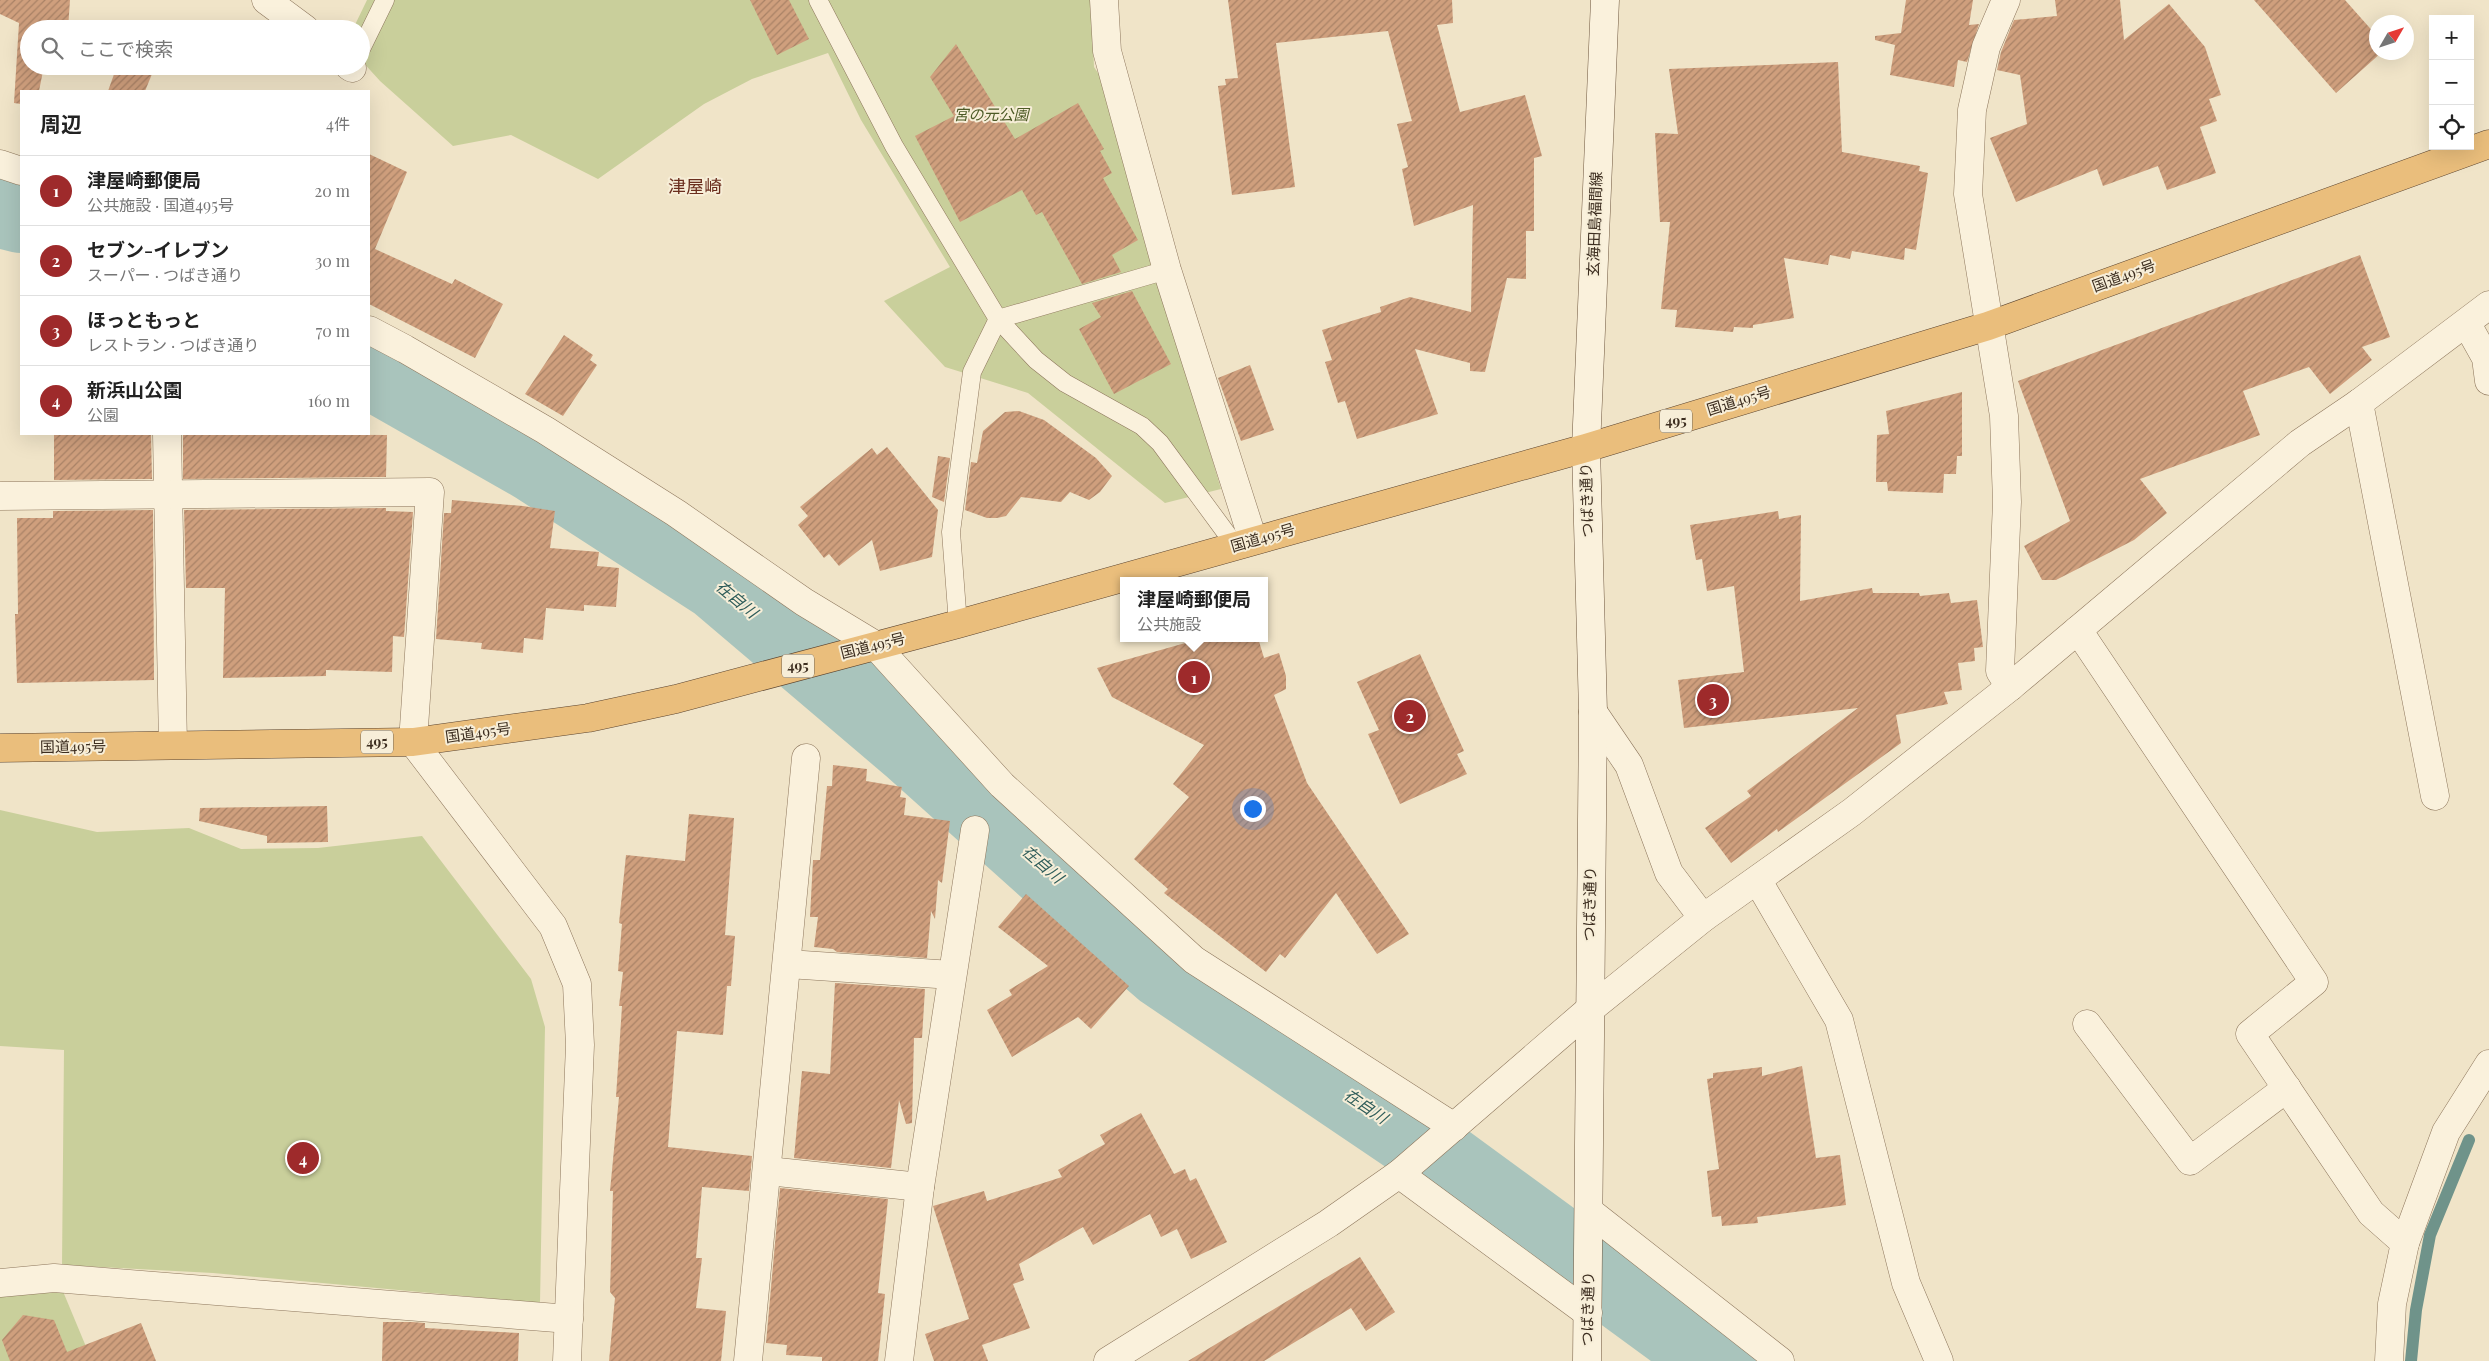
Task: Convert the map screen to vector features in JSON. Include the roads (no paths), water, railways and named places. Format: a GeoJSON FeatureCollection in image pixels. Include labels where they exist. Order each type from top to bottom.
{"type":"FeatureCollection","features":[{"type":"Feature","properties":{"kind":"highway","name":"国道495号"},"geometry":{"type":"LineString","coordinates":[[1124,577],[1586,448],[1988,326],[2489,144]]}},
{"type":"Feature","properties":{"kind":"highway","name":"国道495号"},"geometry":{"type":"LineString","coordinates":[[0,748],[413,742],[588,718],[748,681],[1120,578]]}},
{"type":"Feature","properties":{"kind":"street"},"geometry":{"type":"LineString","coordinates":[[266,0],[293,20]]}},
{"type":"Feature","properties":{"kind":"street"},"geometry":{"type":"LineString","coordinates":[[1104,0],[1107,51],[1166,270],[1244,543]]}},
{"type":"Feature","properties":{"kind":"street","name":"玄海田島福間線"},"geometry":{"type":"LineString","coordinates":[[1586,448],[1604,0]]}},
{"type":"Feature","properties":{"kind":"street"},"geometry":{"type":"LineString","coordinates":[[2006,0],[1986,47],[1972,110],[1968,194],[2004,416],[2008,502],[2000,671],[2010,687]]}},
{"type":"Feature","properties":{"kind":"street"},"geometry":{"type":"LineString","coordinates":[[0,164],[20,171]]}},
{"type":"Feature","properties":{"kind":"street"},"geometry":{"type":"LineString","coordinates":[[1108,1361],[1329,1223],[1407,1168],[1589,1010],[1703,918],[1758,881],[1852,812],[2010,687],[2300,443],[2359,403],[2467,324],[2489,305]]}},
{"type":"Feature","properties":{"kind":"street"},"geometry":{"type":"LineString","coordinates":[[2467,324],[2486,358],[2489,381]]}},
{"type":"Feature","properties":{"kind":"street"},"geometry":{"type":"LineString","coordinates":[[370,331],[404,348],[553,435],[676,513],[804,602],[875,646],[1002,784],[1194,960],[1448,1132]]}},
{"type":"Feature","properties":{"kind":"street"},"geometry":{"type":"LineString","coordinates":[[2359,403],[2435,796]]}},
{"type":"Feature","properties":{"kind":"street"},"geometry":{"type":"LineString","coordinates":[[166,435],[173,744]]}},
{"type":"Feature","properties":{"kind":"street","name":"つばき通り"},"geometry":{"type":"LineString","coordinates":[[1586,448],[1593,712],[1589,1010],[1590,1212],[1587,1361]]}},
{"type":"Feature","properties":{"kind":"street"},"geometry":{"type":"LineString","coordinates":[[0,496],[430,492],[413,742],[553,926],[577,984],[580,1045],[567,1361]]}},
{"type":"Feature","properties":{"kind":"street"},"geometry":{"type":"LineString","coordinates":[[2078,630],[2314,982],[2250,1034],[2371,1213],[2405,1243]]}},
{"type":"Feature","properties":{"kind":"street"},"geometry":{"type":"LineString","coordinates":[[1593,712],[1629,765],[1669,873],[1703,918]]}},
{"type":"Feature","properties":{"kind":"street"},"geometry":{"type":"LineString","coordinates":[[748,1361],[788,964],[806,758]]}},
{"type":"Feature","properties":{"kind":"street"},"geometry":{"type":"LineString","coordinates":[[899,1361],[920,1187],[975,830]]}},
{"type":"Feature","properties":{"kind":"street"},"geometry":{"type":"LineString","coordinates":[[1758,881],[1839,1020],[1906,1283],[1940,1361]]}},
{"type":"Feature","properties":{"kind":"street"},"geometry":{"type":"LineString","coordinates":[[788,964],[952,975]]}},
{"type":"Feature","properties":{"kind":"street"},"geometry":{"type":"LineString","coordinates":[[2087,1024],[2190,1161],[2287,1088]]}},
{"type":"Feature","properties":{"kind":"street"},"geometry":{"type":"LineString","coordinates":[[2389,1361],[2392,1304],[2405,1243],[2446,1132],[2482,1091],[2489,1064]]}},
{"type":"Feature","properties":{"kind":"street"},"geometry":{"type":"LineString","coordinates":[[1407,1168],[1588,1303]]}},
{"type":"Feature","properties":{"kind":"street"},"geometry":{"type":"LineString","coordinates":[[768,1171],[920,1187]]}},
{"type":"Feature","properties":{"kind":"street"},"geometry":{"type":"LineString","coordinates":[[1590,1212],[1780,1361]]}},
{"type":"Feature","properties":{"kind":"street"},"geometry":{"type":"LineString","coordinates":[[0,1283],[54,1278],[569,1319]]}},
{"type":"Feature","properties":{"kind":"lane"},"geometry":{"type":"LineString","coordinates":[[370,30],[385,0]]}},
{"type":"Feature","properties":{"kind":"lane"},"geometry":{"type":"LineString","coordinates":[[818,0],[894,146],[998,319],[1036,360],[1065,383],[1142,426],[1160,443],[1244,543]]}},
{"type":"Feature","properties":{"kind":"lane"},"geometry":{"type":"LineString","coordinates":[[958,624],[951,532],[972,372],[998,319],[1166,270]]}},
{"type":"Feature","properties":{"kind":"waterway","name":"在自川"},"geometry":{"type":"LineString","coordinates":[[0,209],[20,214]]}},
{"type":"Feature","properties":{"kind":"waterway","name":"在自川"},"geometry":{"type":"LineString","coordinates":[[370,370],[534,463],[718,582],[911,746],[1164,970],[1408,1135],[1717,1361]]}},
{"type":"Feature","properties":{"kind":"waterway"},"geometry":{"type":"LineString","coordinates":[[2411,1361],[2416,1310],[2430,1235],[2469,1140]]}},
{"type":"Feature","properties":{"kind":"place","name":"津屋崎郵便局"},"geometry":{"type":"Point","coordinates":[1194,677]}},
{"type":"Feature","properties":{"kind":"place","name":"ほっともっと"},"geometry":{"type":"Point","coordinates":[1713,700]}},
{"type":"Feature","properties":{"kind":"place","name":"セブン-イレブン"},"geometry":{"type":"Point","coordinates":[1410,716]}},
{"type":"Feature","properties":{"kind":"place","name":"新浜山公園"},"geometry":{"type":"Point","coordinates":[303,1158]}},
{"type":"Feature","properties":{"kind":"district","name":"津屋崎"},"geometry":{"type":"Point","coordinates":[695,187]}},
{"type":"Feature","properties":{"kind":"park label","name":"宮の元公園"},"geometry":{"type":"Point","coordinates":[991,115]}}]}
